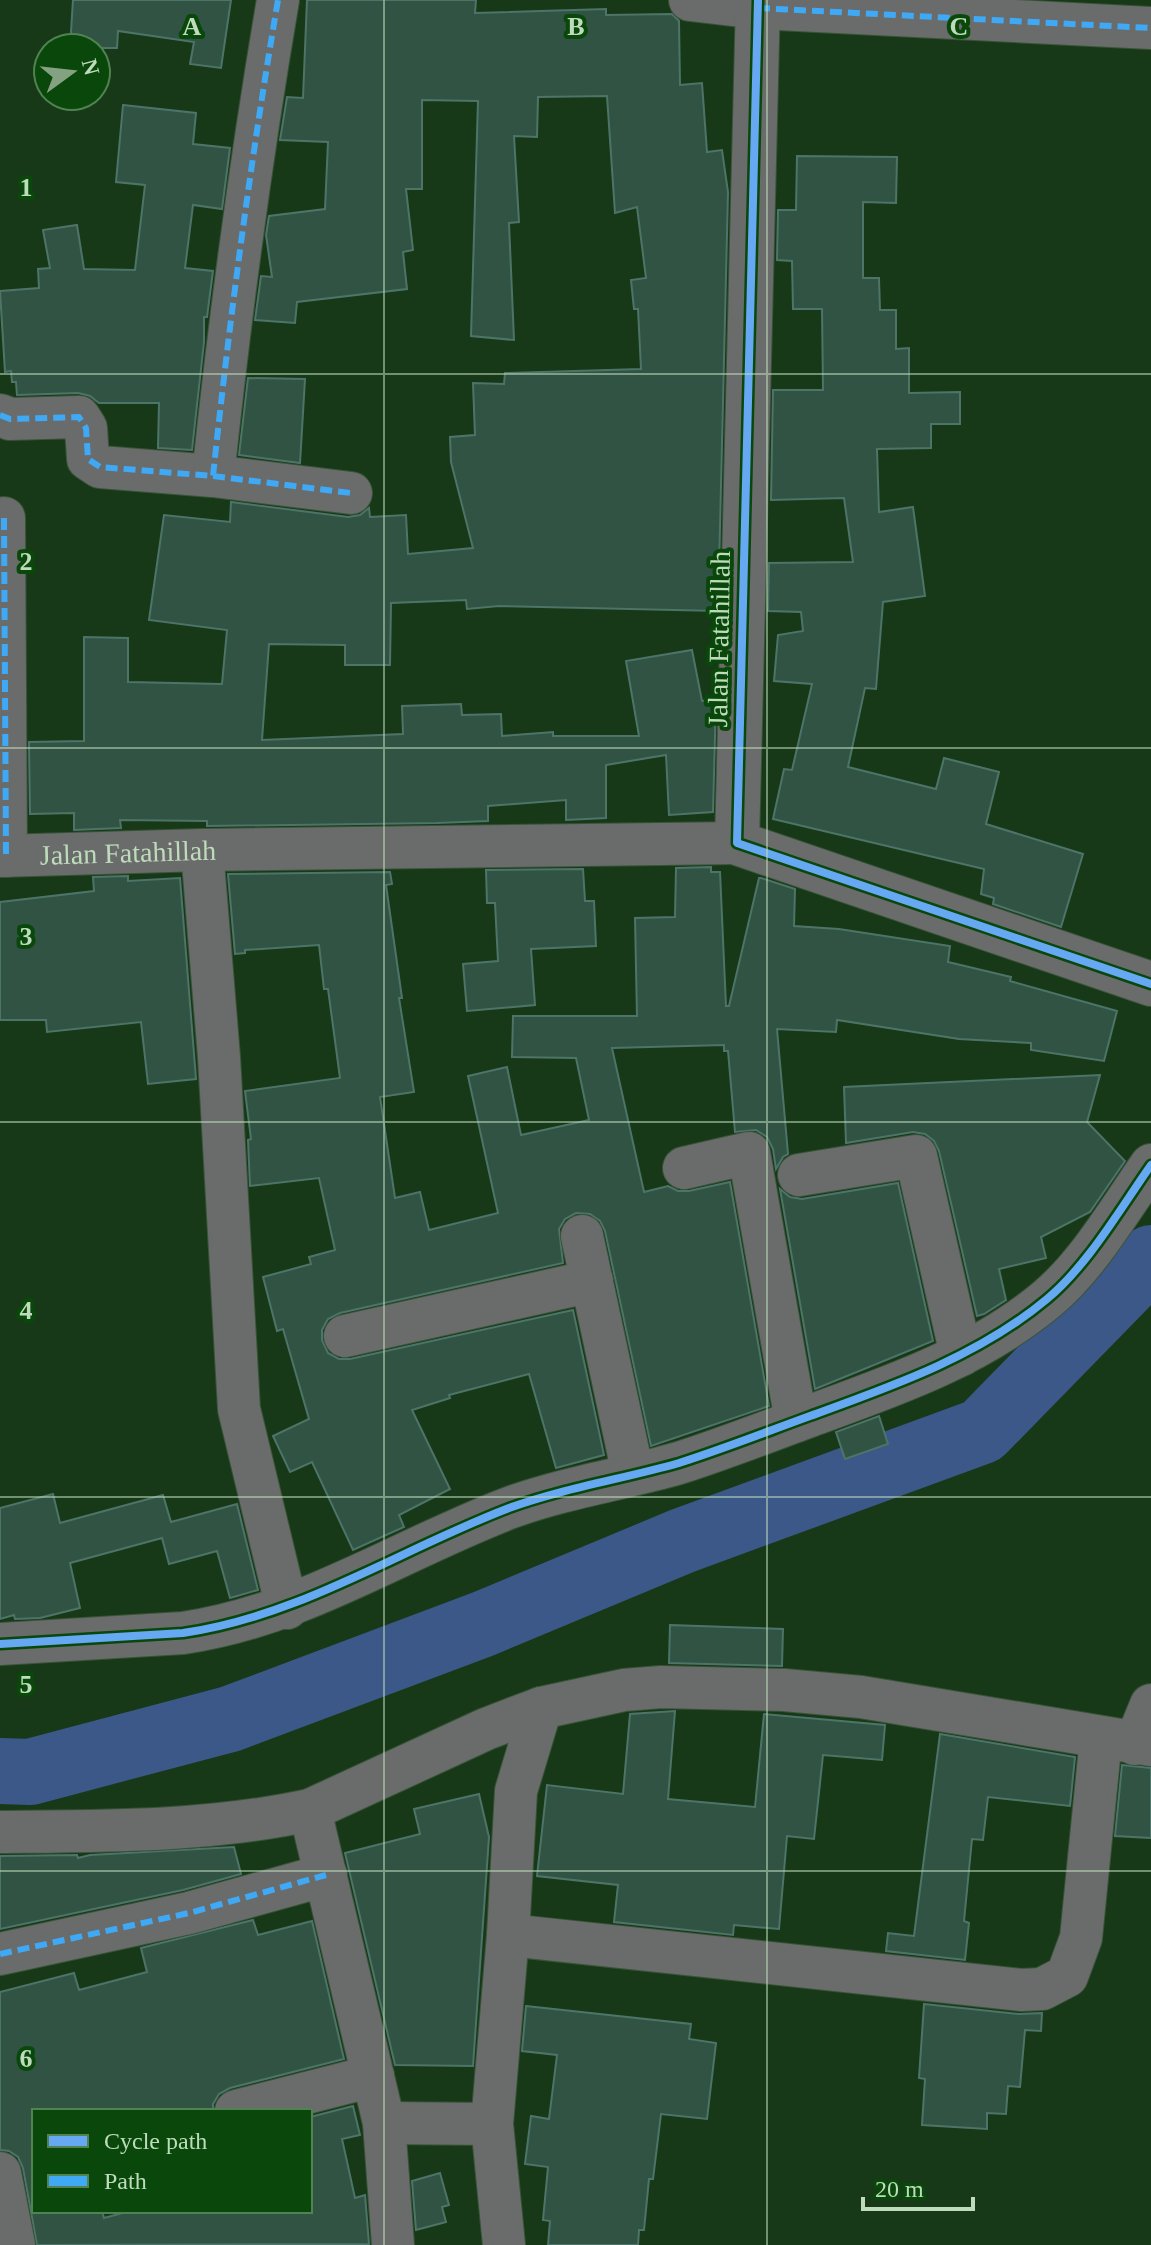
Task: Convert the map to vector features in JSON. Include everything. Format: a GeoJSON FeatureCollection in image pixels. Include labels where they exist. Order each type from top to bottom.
{"type":"FeatureCollection","features":[{"type":"Feature","properties":{"kind":"street"},"geometry":{"type":"LineString","coordinates":[[213,476],[254,136],[278,0]]}},
{"type":"Feature","properties":{"kind":"street"},"geometry":{"type":"LineString","coordinates":[[690,0],[1151,28]]}},
{"type":"Feature","properties":{"kind":"street","name":"Jalan Fatahillah"},"geometry":{"type":"LineString","coordinates":[[737,843],[758,4]]}},
{"type":"Feature","properties":{"kind":"street"},"geometry":{"type":"LineString","coordinates":[[0,415],[10,419],[79,417],[86,428],[88,459],[100,467],[213,476],[351,493]]}},
{"type":"Feature","properties":{"kind":"street"},"geometry":{"type":"LineString","coordinates":[[3,856],[4,518]]}},
{"type":"Feature","properties":{"kind":"street","name":"Jalan Fatahillah"},"geometry":{"type":"LineString","coordinates":[[3,856],[202,850],[737,843],[1151,984]]}},
{"type":"Feature","properties":{"kind":"street"},"geometry":{"type":"LineString","coordinates":[[202,850],[219,1057],[239,1409],[287,1608]]}},
{"type":"Feature","properties":{"kind":"street"},"geometry":{"type":"LineString","coordinates":[[684,1168],[749,1153],[796,1421]]}},
{"type":"Feature","properties":{"kind":"street"},"geometry":{"type":"LineString","coordinates":[[799,1175],[916,1156],[961,1355]]}},
{"type":"Feature","properties":{"kind":"street"},"geometry":{"type":"LineString","coordinates":[[0,1644],[183,1633],[212,1629],[287,1608],[513,1507],[679,1462],[796,1421],[961,1355],[1014,1324],[1048,1298],[1074,1272],[1151,1165]]}},
{"type":"Feature","properties":{"kind":"street"},"geometry":{"type":"LineString","coordinates":[[582,1236],[633,1474]]}},
{"type":"Feature","properties":{"kind":"street"},"geometry":{"type":"LineString","coordinates":[[345,1336],[592,1281]]}},
{"type":"Feature","properties":{"kind":"street"},"geometry":{"type":"LineString","coordinates":[[0,1832],[168,1830],[233,1824],[310,1810],[486,1729],[541,1708],[624,1690],[661,1687],[784,1690],[861,1697],[1129,1742]]}},
{"type":"Feature","properties":{"kind":"street"},"geometry":{"type":"LineString","coordinates":[[508,1935],[1021,1990],[1042,1989],[1067,1976],[1081,1938],[1129,1742],[1151,1705]]}},
{"type":"Feature","properties":{"kind":"street"},"geometry":{"type":"LineString","coordinates":[[504,2245],[492,2124],[516,1791],[541,1708]]}},
{"type":"Feature","properties":{"kind":"street"},"geometry":{"type":"LineString","coordinates":[[310,1810],[384,2123],[393,2245]]}},
{"type":"Feature","properties":{"kind":"street"},"geometry":{"type":"LineString","coordinates":[[0,1954],[189,1913],[326,1875]]}},
{"type":"Feature","properties":{"kind":"street"},"geometry":{"type":"LineString","coordinates":[[244,2109],[373,2076]]}},
{"type":"Feature","properties":{"kind":"street"},"geometry":{"type":"LineString","coordinates":[[384,2123],[492,2124]]}},
{"type":"Feature","properties":{"kind":"street"},"geometry":{"type":"LineString","coordinates":[[14,2245],[0,2172],[32,2164]]}},
{"type":"Feature","properties":{"kind":"building"},"geometry":{"type":"Polygon","coordinates":[[[73,0],[231,0],[221,68],[190,64],[194,42],[118,31],[117,48],[112,48],[112,32],[71,32],[73,0]]]}},
{"type":"Feature","properties":{"kind":"building"},"geometry":{"type":"Polygon","coordinates":[[[307,0],[476,0],[475,13],[606,9],[606,15],[672,14],[679,21],[680,85],[702,83],[707,152],[722,150],[728,192],[718,611],[499,606],[467,609],[466,600],[391,603],[390,665],[345,665],[345,645],[269,644],[262,740],[403,734],[402,706],[461,704],[462,715],[501,714],[502,736],[553,732],[553,736],[639,736],[626,661],[692,650],[702,701],[716,699],[713,812],[669,815],[666,755],[606,765],[606,818],[566,820],[566,800],[488,806],[488,821],[437,823],[207,826],[207,821],[120,820],[121,828],[74,830],[74,813],[30,814],[29,742],[84,741],[84,637],[128,638],[128,682],[222,684],[227,630],[149,620],[164,515],[230,522],[231,502],[348,517],[360,515],[369,508],[370,517],[406,515],[408,554],[473,548],[451,462],[450,437],[475,435],[473,383],[504,384],[505,373],[641,369],[638,309],[634,309],[631,280],[646,278],[637,207],[615,213],[607,96],[538,97],[537,137],[514,136],[519,222],[509,223],[514,340],[471,336],[478,101],[422,100],[422,189],[406,189],[413,250],[403,252],[407,289],[297,302],[295,323],[255,320],[261,276],[272,277],[266,235],[269,216],[325,209],[328,142],[280,140],[287,97],[303,98],[307,0]]]}},
{"type":"Feature","properties":{"kind":"building"},"geometry":{"type":"Polygon","coordinates":[[[123,105],[196,113],[193,144],[230,148],[222,209],[193,205],[185,268],[213,271],[207,317],[204,317],[192,450],[158,448],[159,403],[99,403],[90,396],[78,393],[17,395],[11,371],[5,372],[0,291],[39,288],[38,269],[50,268],[43,230],[77,225],[84,269],[135,270],[145,185],[116,182],[123,105]]]}},
{"type":"Feature","properties":{"kind":"building"},"geometry":{"type":"Polygon","coordinates":[[[797,156],[897,157],[896,203],[863,202],[863,278],[879,278],[880,310],[896,310],[896,349],[909,348],[909,393],[960,392],[960,424],[931,424],[931,448],[877,449],[879,512],[913,507],[925,596],[883,602],[876,689],[865,688],[848,767],[936,789],[944,758],[999,772],[986,824],[1083,854],[1061,927],[993,904],[994,898],[981,894],[984,869],[773,819],[784,769],[792,770],[812,684],[774,681],[778,635],[803,631],[801,612],[768,611],[769,563],[853,562],[844,498],[771,500],[773,390],[823,390],[822,309],[793,309],[792,261],[777,260],[778,210],[796,210],[797,156]]]}},
{"type":"Feature","properties":{"kind":"building"},"geometry":{"type":"Polygon","coordinates":[[[248,378],[305,379],[300,463],[239,455],[248,378]]]}},
{"type":"Feature","properties":{"kind":"building"},"geometry":{"type":"Polygon","coordinates":[[[711,867],[711,872],[720,872],[726,1006],[729,1006],[761,878],[795,889],[794,926],[839,929],[950,946],[948,962],[1011,977],[1010,981],[1117,1011],[1104,1061],[1031,1050],[1031,1043],[959,1039],[837,1020],[836,1032],[777,1029],[788,1154],[776,1169],[773,1149],[767,1137],[756,1130],[735,1132],[728,1051],[724,1051],[724,1045],[612,1048],[644,1192],[668,1186],[678,1191],[689,1191],[730,1182],[769,1406],[651,1446],[605,1231],[600,1221],[590,1214],[576,1213],[565,1219],[559,1229],[563,1263],[340,1313],[328,1319],[322,1330],[322,1340],[328,1353],[339,1359],[350,1359],[573,1310],[604,1455],[556,1468],[529,1374],[449,1395],[450,1398],[412,1410],[450,1489],[399,1515],[404,1527],[353,1550],[312,1462],[290,1472],[273,1436],[309,1419],[283,1329],[277,1331],[263,1277],[311,1264],[309,1257],[335,1250],[319,1178],[250,1186],[248,1140],[251,1139],[245,1091],[340,1078],[328,989],[324,989],[319,945],[245,950],[245,953],[235,954],[228,874],[390,872],[392,884],[386,885],[414,1092],[380,1097],[395,1198],[420,1192],[429,1230],[498,1213],[468,1076],[507,1067],[521,1135],[589,1120],[576,1058],[512,1057],[513,1016],[637,1016],[635,918],[675,917],[676,868],[711,867]]]}},
{"type":"Feature","properties":{"kind":"building"},"geometry":{"type":"Polygon","coordinates":[[[583,869],[585,901],[594,901],[596,946],[531,949],[535,1005],[467,1011],[463,964],[498,961],[495,903],[487,903],[486,870],[583,869]]]}},
{"type":"Feature","properties":{"kind":"building"},"geometry":{"type":"Polygon","coordinates":[[[128,876],[128,881],[180,878],[196,1079],[148,1084],[141,1022],[47,1032],[46,1020],[0,1020],[0,902],[94,891],[93,877],[128,876]]]}},
{"type":"Feature","properties":{"kind":"building"},"geometry":{"type":"Polygon","coordinates":[[[1100,1075],[1087,1122],[1125,1161],[1090,1212],[1041,1237],[1046,1258],[999,1269],[1006,1300],[977,1316],[939,1151],[934,1141],[925,1134],[913,1132],[846,1143],[844,1087],[1100,1075]]]}},
{"type":"Feature","properties":{"kind":"building"},"geometry":{"type":"Polygon","coordinates":[[[898,1183],[933,1341],[815,1389],[780,1189],[790,1197],[802,1199],[898,1183]]]}},
{"type":"Feature","properties":{"kind":"building"},"geometry":{"type":"Polygon","coordinates":[[[879,1416],[888,1444],[845,1459],[836,1432],[879,1416]]]}},
{"type":"Feature","properties":{"kind":"building"},"geometry":{"type":"Polygon","coordinates":[[[53,1494],[60,1523],[163,1495],[171,1522],[237,1504],[258,1590],[230,1598],[217,1551],[169,1564],[162,1538],[70,1563],[80,1608],[40,1618],[15,1619],[14,1615],[0,1619],[0,1508],[53,1494]]]}},
{"type":"Feature","properties":{"kind":"building"},"geometry":{"type":"Polygon","coordinates":[[[670,1625],[783,1629],[782,1666],[669,1663],[670,1625]]]}},
{"type":"Feature","properties":{"kind":"building"},"geometry":{"type":"Polygon","coordinates":[[[675,1711],[668,1799],[755,1807],[764,1714],[885,1725],[882,1760],[823,1755],[814,1839],[787,1836],[779,1929],[734,1925],[733,1935],[614,1922],[618,1885],[537,1876],[547,1785],[623,1794],[630,1714],[675,1711]]]}},
{"type":"Feature","properties":{"kind":"building"},"geometry":{"type":"Polygon","coordinates":[[[940,1734],[1075,1757],[1070,1806],[988,1797],[983,1840],[972,1839],[964,1921],[969,1923],[965,1960],[886,1951],[888,1933],[914,1936],[940,1734]]]}},
{"type":"Feature","properties":{"kind":"building"},"geometry":{"type":"Polygon","coordinates":[[[1122,1765],[1151,1768],[1151,1838],[1115,1836],[1122,1765]]]}},
{"type":"Feature","properties":{"kind":"building"},"geometry":{"type":"Polygon","coordinates":[[[479,1794],[489,1837],[473,2066],[395,2065],[345,1853],[420,1834],[414,1809],[479,1794]]]}},
{"type":"Feature","properties":{"kind":"building"},"geometry":{"type":"Polygon","coordinates":[[[234,1847],[241,1874],[183,1890],[0,1929],[0,1856],[77,1855],[78,1858],[234,1847]]]}},
{"type":"Feature","properties":{"kind":"building"},"geometry":{"type":"Polygon","coordinates":[[[253,1920],[258,1935],[312,1921],[344,2059],[230,2088],[219,2094],[213,2109],[32,2109],[32,2213],[103,2213],[104,2218],[123,2213],[312,2213],[312,2116],[353,2106],[360,2135],[342,2139],[355,2198],[365,2195],[369,2244],[37,2245],[23,2168],[18,2157],[0,2150],[0,1992],[74,1973],[79,1990],[147,1972],[141,1948],[253,1920]]]}},
{"type":"Feature","properties":{"kind":"building"},"geometry":{"type":"Polygon","coordinates":[[[924,2004],[1019,2014],[1042,2013],[1041,2031],[1025,2030],[1020,2087],[1008,2086],[1006,2114],[987,2113],[987,2129],[922,2125],[925,2079],[919,2078],[924,2004]]]}},
{"type":"Feature","properties":{"kind":"building"},"geometry":{"type":"Polygon","coordinates":[[[526,2006],[691,2024],[689,2039],[716,2043],[707,2119],[661,2114],[653,2179],[649,2179],[644,2230],[639,2230],[638,2245],[548,2245],[550,2221],[543,2220],[548,2167],[525,2164],[531,2116],[549,2119],[557,2055],[522,2051],[526,2006]]]}},
{"type":"Feature","properties":{"kind":"building"},"geometry":{"type":"Polygon","coordinates":[[[440,2173],[449,2205],[442,2207],[446,2222],[416,2230],[412,2181],[440,2173]]]}},
{"type":"Feature","properties":{"kind":"waterway"},"geometry":{"type":"LineString","coordinates":[[0,1771],[30,1772],[230,1719],[483,1624],[682,1541],[982,1431],[1151,1258]]}},
{"type":"Feature","properties":{"kind":"marked path"},"geometry":{"type":"LineString","coordinates":[[0,415],[10,419],[79,417],[86,428],[88,459],[100,467],[213,476],[242,237],[278,0]]}},
{"type":"Feature","properties":{"kind":"marked path"},"geometry":{"type":"LineString","coordinates":[[758,8],[1151,28]]}},
{"type":"Feature","properties":{"kind":"marked path"},"geometry":{"type":"LineString","coordinates":[[213,476],[351,493]]}},
{"type":"Feature","properties":{"kind":"marked path"},"geometry":{"type":"LineString","coordinates":[[4,518],[6,856]]}},
{"type":"Feature","properties":{"kind":"marked path"},"geometry":{"type":"LineString","coordinates":[[0,1954],[189,1913],[326,1875]]}},
{"type":"Feature","properties":{"kind":"cycle path"},"geometry":{"type":"LineString","coordinates":[[758,0],[737,843],[1151,984]]}},
{"type":"Feature","properties":{"kind":"cycle path"},"geometry":{"type":"LineString","coordinates":[[0,1644],[183,1633],[268,1612],[349,1580],[509,1508],[679,1463],[904,1381],[993,1337],[1047,1299],[1090,1253],[1151,1165]]}}]}
